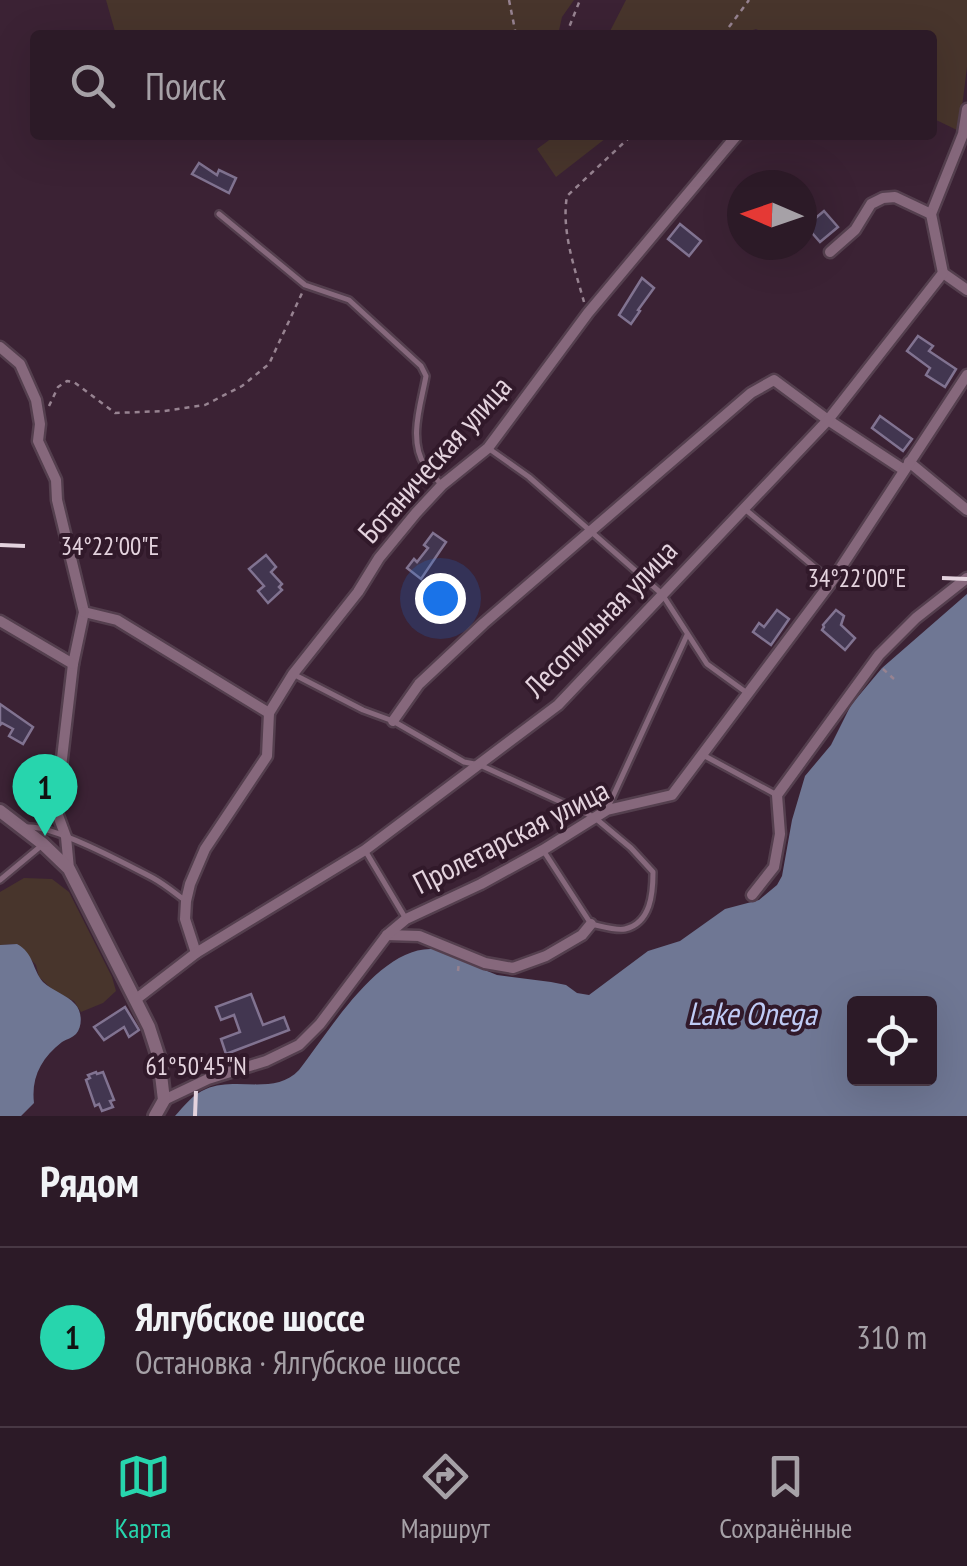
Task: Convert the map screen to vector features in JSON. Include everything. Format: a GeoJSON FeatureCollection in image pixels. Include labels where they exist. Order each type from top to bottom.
{"type":"FeatureCollection","features":[{"type":"Feature","properties":{"kind":"street"},"geometry":{"type":"LineString","coordinates":[[967,109],[963,134],[931,214],[943,273],[967,290]]}},
{"type":"Feature","properties":{"kind":"street","name":"Ботаническая улица"},"geometry":{"type":"LineString","coordinates":[[196,954],[185,919],[190,884],[205,849],[266,756],[268,712],[292,674],[358,592],[379,558],[442,485],[488,448],[588,313],[733,140]]}},
{"type":"Feature","properties":{"kind":"street"},"geometry":{"type":"LineString","coordinates":[[830,252],[854,230],[871,204],[883,198],[895,196],[931,214]]}},
{"type":"Feature","properties":{"kind":"street","name":"Лесопильная улица"},"geometry":{"type":"LineString","coordinates":[[135,1000],[196,954],[365,850],[558,705],[828,420],[943,273]]}},
{"type":"Feature","properties":{"kind":"street"},"geometry":{"type":"LineString","coordinates":[[0,347],[20,364],[36,400],[38,441],[56,480],[57,500],[84,612],[73,664],[56,810],[66,837],[69,868]]}},
{"type":"Feature","properties":{"kind":"street","name":"Пролетарская улица"},"geometry":{"type":"LineString","coordinates":[[164,1100],[299,1045],[320,1024],[387,935],[406,919],[481,884],[607,810],[672,795],[832,582],[967,375]]}},
{"type":"Feature","properties":{"kind":"street"},"geometry":{"type":"LineString","coordinates":[[393,721],[419,684],[589,531],[751,393],[774,380],[828,420],[906,466],[967,510]]}},
{"type":"Feature","properties":{"kind":"street"},"geometry":{"type":"LineString","coordinates":[[752,894],[774,867],[780,834],[777,796],[879,655],[916,618],[967,578]]}},
{"type":"Feature","properties":{"kind":"street"},"geometry":{"type":"LineString","coordinates":[[84,612],[117,620],[268,712]]}},
{"type":"Feature","properties":{"kind":"street"},"geometry":{"type":"LineString","coordinates":[[0,621],[73,664]]}},
{"type":"Feature","properties":{"kind":"street"},"geometry":{"type":"LineString","coordinates":[[0,811],[69,868],[149,1027],[159,1058],[164,1100],[154,1116]]}},
{"type":"Feature","properties":{"kind":"street"},"geometry":{"type":"LineString","coordinates":[[387,935],[419,936],[485,963],[513,968],[546,956],[582,935],[591,924]]}},
{"type":"Feature","properties":{"kind":"lane"},"geometry":{"type":"LineString","coordinates":[[219,214],[305,285],[349,300],[421,366],[426,376],[418,415],[418,442],[423,464],[442,485]]}},
{"type":"Feature","properties":{"kind":"lane"},"geometry":{"type":"LineString","coordinates":[[488,448],[529,477],[662,594],[706,664],[747,694]]}},
{"type":"Feature","properties":{"kind":"lane"},"geometry":{"type":"LineString","coordinates":[[744,508],[832,582]]}},
{"type":"Feature","properties":{"kind":"lane"},"geometry":{"type":"LineString","coordinates":[[607,810],[687,633]]}},
{"type":"Feature","properties":{"kind":"lane"},"geometry":{"type":"LineString","coordinates":[[292,674],[393,721],[464,762],[480,765],[594,817],[632,848],[653,872],[653,896],[642,920],[624,930],[591,924],[543,850]]}},
{"type":"Feature","properties":{"kind":"lane"},"geometry":{"type":"LineString","coordinates":[[703,755],[777,796]]}},
{"type":"Feature","properties":{"kind":"lane"},"geometry":{"type":"LineString","coordinates":[[19,828],[36,826],[66,837],[156,879],[186,901]]}},
{"type":"Feature","properties":{"kind":"lane"},"geometry":{"type":"LineString","coordinates":[[0,880],[43,844]]}},
{"type":"Feature","properties":{"kind":"lane"},"geometry":{"type":"LineString","coordinates":[[365,850],[406,919]]}},
{"type":"Feature","properties":{"kind":"path"},"geometry":{"type":"LineString","coordinates":[[509,0],[515,30]]}},
{"type":"Feature","properties":{"kind":"path"},"geometry":{"type":"LineString","coordinates":[[568,30],[580,0]]}},
{"type":"Feature","properties":{"kind":"path"},"geometry":{"type":"LineString","coordinates":[[727,30],[749,0]]}},
{"type":"Feature","properties":{"kind":"path"},"geometry":{"type":"LineString","coordinates":[[588,313],[572,262],[564,211],[567,196],[627,140]]}},
{"type":"Feature","properties":{"kind":"path"},"geometry":{"type":"LineString","coordinates":[[40,424],[58,387],[67,381],[74,382],[115,413],[164,411],[205,405],[218,399],[270,364],[305,285]]}},
{"type":"Feature","properties":{"kind":"path"},"geometry":{"type":"LineString","coordinates":[[882,668],[894,679]]}},
{"type":"Feature","properties":{"kind":"path"},"geometry":{"type":"LineString","coordinates":[[458,970],[460,960]]}},
{"type":"Feature","properties":{"kind":"shaded area"},"geometry":{"type":"Polygon","coordinates":[[[106,0],[574,0],[562,17],[559,30],[115,30],[106,0]]]}},
{"type":"Feature","properties":{"kind":"shaded area"},"geometry":{"type":"Polygon","coordinates":[[[626,0],[967,0],[967,67],[959,131],[937,120],[937,30],[611,30],[626,0]]]}},
{"type":"Feature","properties":{"kind":"shaded area"},"geometry":{"type":"Polygon","coordinates":[[[549,140],[604,140],[556,177],[537,149],[549,140]]]}},
{"type":"Feature","properties":{"kind":"shaded area"},"geometry":{"type":"Polygon","coordinates":[[[24,878],[52,879],[69,892],[112,977],[116,991],[103,1003],[81,1012],[74,1001],[55,992],[39,977],[36,965],[17,944],[0,945],[0,892],[24,878]]]}},
{"type":"Feature","properties":{"kind":"water","name":"Lake Onega"},"geometry":{"type":"Polygon","coordinates":[[[967,594],[967,1116],[175,1116],[206,1089],[230,1084],[267,1084],[289,1078],[357,994],[393,961],[413,952],[433,949],[497,975],[566,985],[589,995],[648,951],[680,941],[725,909],[759,900],[782,876],[805,776],[831,745],[851,705],[882,668],[967,594]]]}},
{"type":"Feature","properties":{"kind":"water"},"geometry":{"type":"Polygon","coordinates":[[[17,944],[27,952],[43,982],[75,1004],[81,1023],[76,1034],[43,1062],[34,1085],[34,1103],[21,1116],[0,1116],[0,945],[17,944]]]}},
{"type":"Feature","properties":{"kind":"building"},"geometry":{"type":"Polygon","coordinates":[[[199,163],[217,175],[219,170],[236,178],[229,193],[192,174],[199,163]]]}},
{"type":"Feature","properties":{"kind":"building"},"geometry":{"type":"Polygon","coordinates":[[[824,211],[838,227],[820,242],[817,239],[817,217],[824,211]]]}},
{"type":"Feature","properties":{"kind":"building"},"geometry":{"type":"Polygon","coordinates":[[[680,224],[701,241],[689,256],[668,239],[680,224]]]}},
{"type":"Feature","properties":{"kind":"building"},"geometry":{"type":"Polygon","coordinates":[[[642,278],[654,288],[631,324],[619,315],[642,278]]]}},
{"type":"Feature","properties":{"kind":"building"},"geometry":{"type":"Polygon","coordinates":[[[918,336],[933,346],[929,351],[956,369],[945,387],[926,375],[930,368],[907,351],[918,336]]]}},
{"type":"Feature","properties":{"kind":"building"},"geometry":{"type":"Polygon","coordinates":[[[880,416],[912,439],[903,451],[872,428],[880,416]]]}},
{"type":"Feature","properties":{"kind":"building"},"geometry":{"type":"Polygon","coordinates":[[[433,533],[446,542],[421,579],[407,568],[428,548],[424,545],[433,533]]]}},
{"type":"Feature","properties":{"kind":"building"},"geometry":{"type":"Polygon","coordinates":[[[266,555],[276,567],[271,572],[282,584],[282,590],[268,603],[258,591],[264,586],[249,569],[266,555]]]}},
{"type":"Feature","properties":{"kind":"building"},"geometry":{"type":"Polygon","coordinates":[[[777,610],[789,619],[771,645],[753,632],[759,623],[764,627],[777,610]]]}},
{"type":"Feature","properties":{"kind":"building"},"geometry":{"type":"Polygon","coordinates":[[[836,610],[844,616],[841,625],[855,638],[845,650],[822,630],[836,610]]]}},
{"type":"Feature","properties":{"kind":"building"},"geometry":{"type":"Polygon","coordinates":[[[0,704],[33,727],[23,744],[9,736],[13,729],[0,725],[0,704]]]}},
{"type":"Feature","properties":{"kind":"building"},"geometry":{"type":"Polygon","coordinates":[[[251,994],[263,1025],[284,1017],[289,1030],[226,1054],[221,1039],[240,1032],[234,1015],[221,1020],[216,1007],[251,994]]]}},
{"type":"Feature","properties":{"kind":"building"},"geometry":{"type":"Polygon","coordinates":[[[125,1007],[139,1030],[129,1037],[124,1027],[104,1040],[94,1027],[125,1007]]]}},
{"type":"Feature","properties":{"kind":"building"},"geometry":{"type":"Polygon","coordinates":[[[103,1072],[114,1100],[110,1101],[113,1107],[102,1111],[99,1104],[95,1106],[86,1080],[103,1072]]]}},
{"type":"Feature","properties":{"kind":"place","name":"Ялгубское шоссе"},"geometry":{"type":"Point","coordinates":[45,836]}}]}
